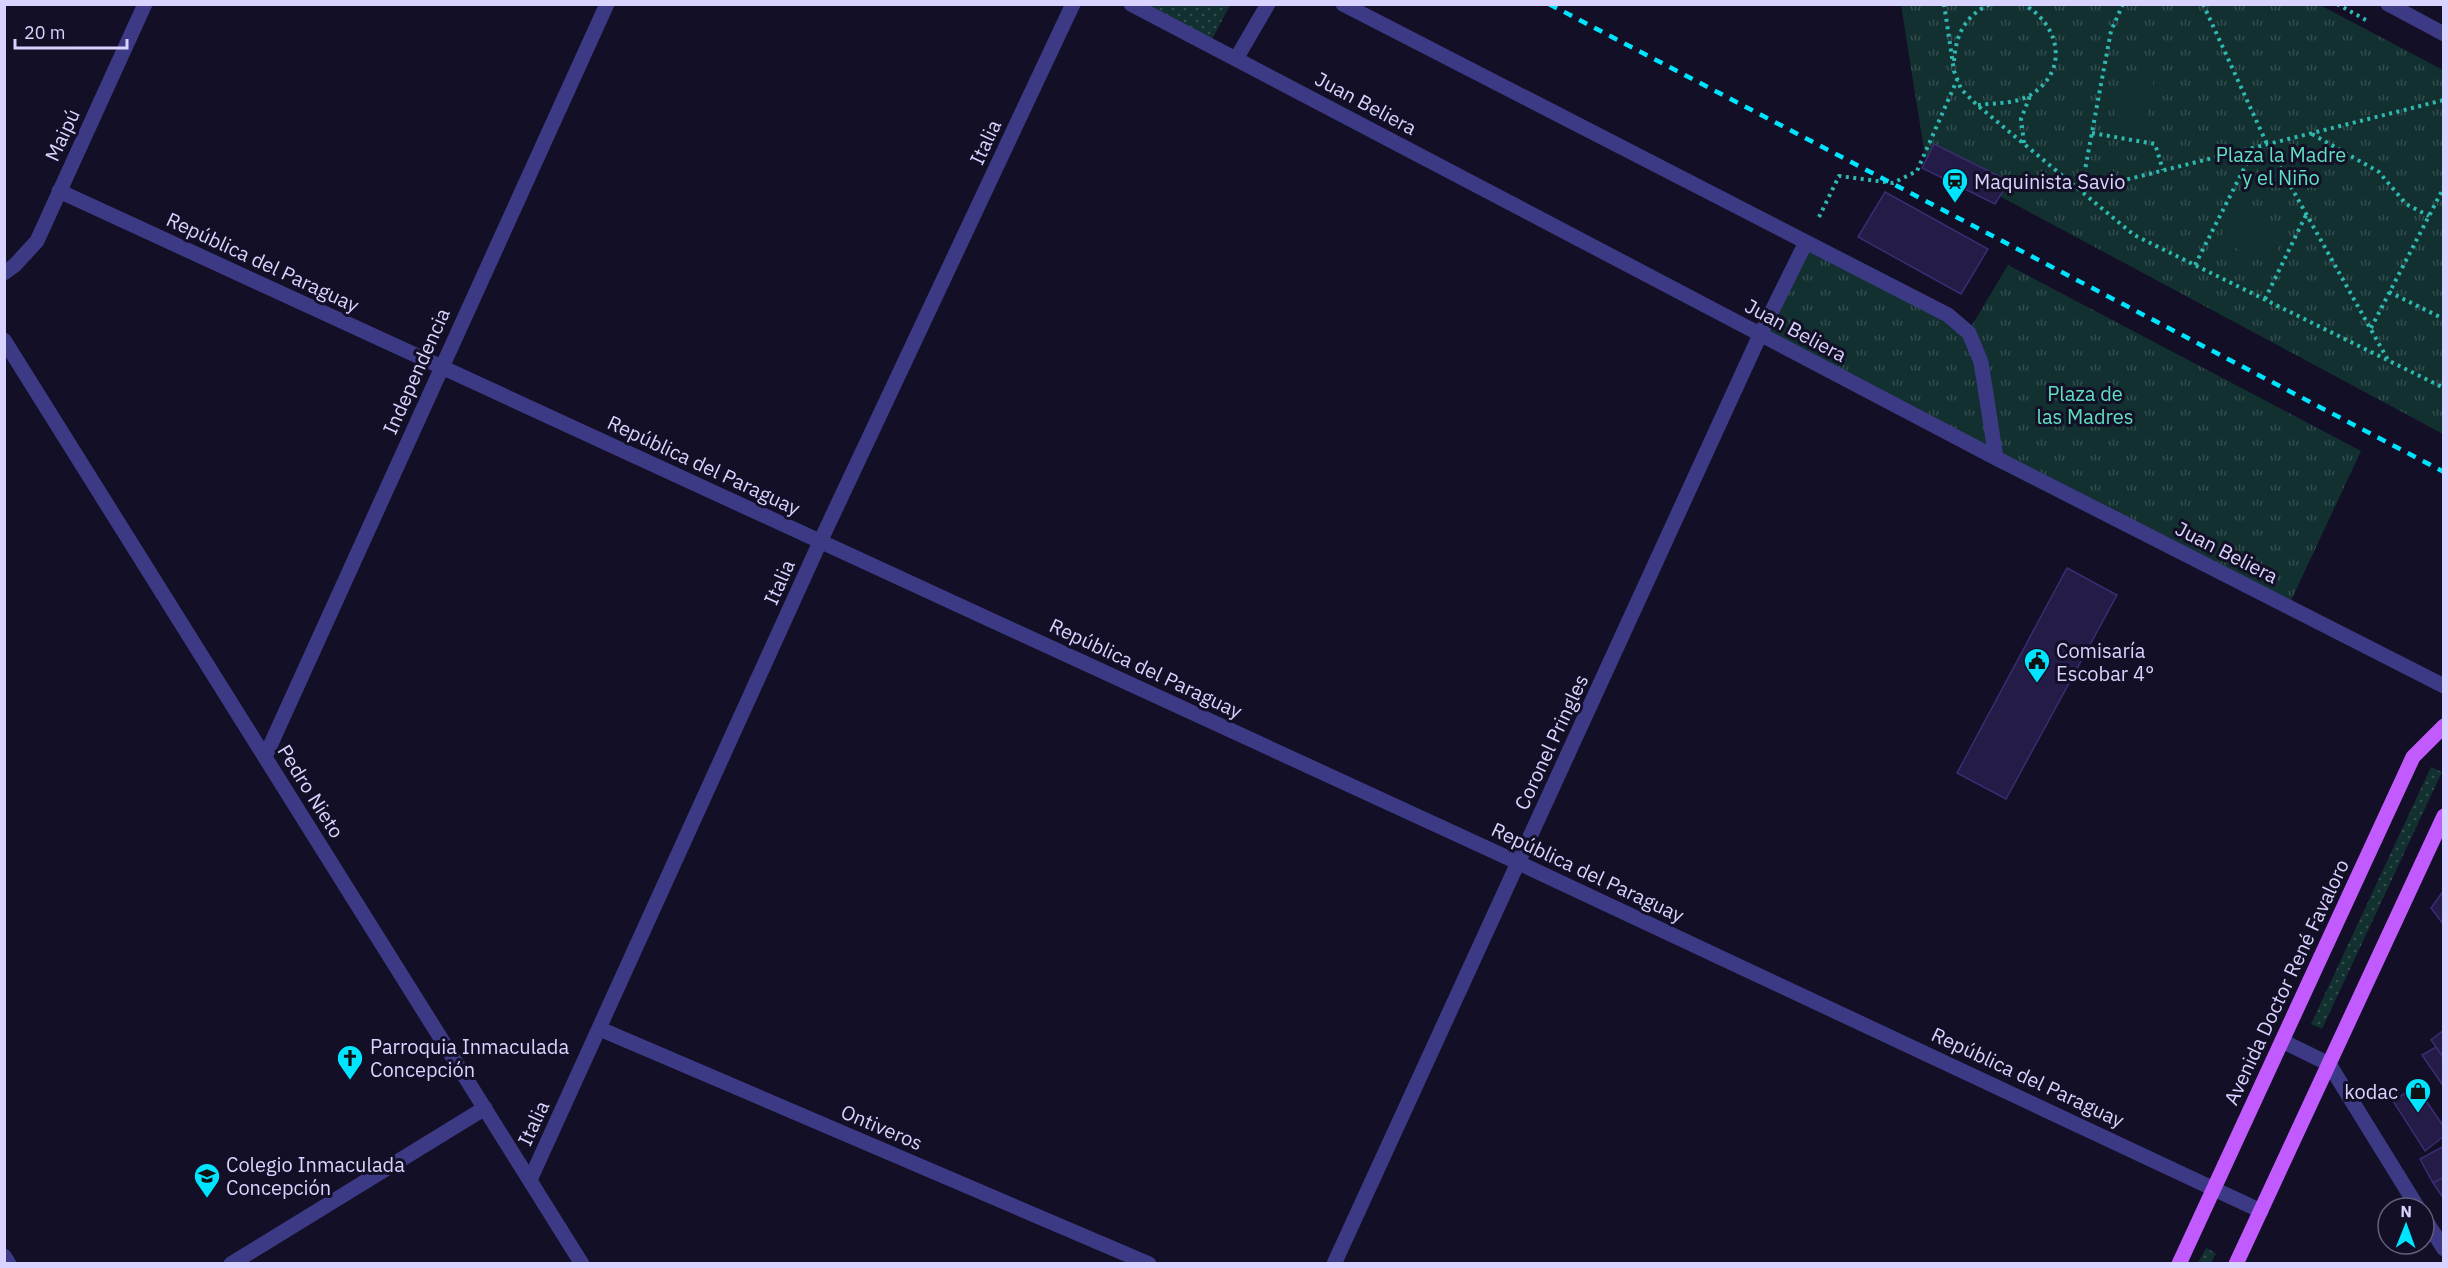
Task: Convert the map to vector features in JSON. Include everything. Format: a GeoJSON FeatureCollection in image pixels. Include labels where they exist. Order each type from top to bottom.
{"type":"FeatureCollection","features":[{"type":"Feature","properties":{"kind":"main road","name":"Avenida Doctor René Favaloro"},"geometry":{"type":"LineString","coordinates":[[2179,1263],[2413,757],[2444,726]]}},
{"type":"Feature","properties":{"kind":"main road"},"geometry":{"type":"LineString","coordinates":[[2236,1263],[2444,816]]}},
{"type":"Feature","properties":{"kind":"street","name":"Maipú"},"geometry":{"type":"LineString","coordinates":[[4,273],[15,265],[37,241],[145,4]]}},
{"type":"Feature","properties":{"kind":"street","name":"Independencia"},"geometry":{"type":"LineString","coordinates":[[265,757],[608,4]]}},
{"type":"Feature","properties":{"kind":"street","name":"Italia"},"geometry":{"type":"LineString","coordinates":[[530,1180],[820,542],[1073,4]]}},
{"type":"Feature","properties":{"kind":"street","name":"Juan Beliera"},"geometry":{"type":"LineString","coordinates":[[1131,4],[1996,458],[2444,686]]}},
{"type":"Feature","properties":{"kind":"street"},"geometry":{"type":"LineString","coordinates":[[1236,59],[1268,4]]}},
{"type":"Feature","properties":{"kind":"street"},"geometry":{"type":"LineString","coordinates":[[1343,4],[1948,315],[1969,333],[1981,362],[1996,458]]}},
{"type":"Feature","properties":{"kind":"street"},"geometry":{"type":"LineString","coordinates":[[2388,4],[2444,34]]}},
{"type":"Feature","properties":{"kind":"street","name":"República del Paraguay"},"geometry":{"type":"LineString","coordinates":[[59,191],[1519,863],[2260,1211]]}},
{"type":"Feature","properties":{"kind":"street","name":"Coronel Pringles"},"geometry":{"type":"LineString","coordinates":[[1334,1263],[1760,334],[1806,242]]}},
{"type":"Feature","properties":{"kind":"street","name":"Pedro Nieto"},"geometry":{"type":"LineString","coordinates":[[4,340],[582,1263]]}},
{"type":"Feature","properties":{"kind":"street","name":"Ontiveros"},"geometry":{"type":"LineString","coordinates":[[600,1029],[1149,1263]]}},
{"type":"Feature","properties":{"kind":"street"},"geometry":{"type":"LineString","coordinates":[[2282,1041],[2329,1064],[2411,1196]]}},
{"type":"Feature","properties":{"kind":"street"},"geometry":{"type":"LineString","coordinates":[[231,1263],[485,1108]]}},
{"type":"Feature","properties":{"kind":"street"},"geometry":{"type":"LineString","coordinates":[[2436,1237],[2444,1250]]}},
{"type":"Feature","properties":{"kind":"street"},"geometry":{"type":"LineString","coordinates":[[4,1256],[9,1263]]}},
{"type":"Feature","properties":{"kind":"path"},"geometry":{"type":"LineString","coordinates":[[1944,4],[1954,71],[1961,89],[1977,105],[2134,235],[2444,388]]}},
{"type":"Feature","properties":{"kind":"path"},"geometry":{"type":"LineString","coordinates":[[1977,105],[2013,101],[2030,95],[2044,84],[2052,69],[2056,54],[2054,38],[2047,24],[2037,12],[2023,4]]}},
{"type":"Feature","properties":{"kind":"path"},"geometry":{"type":"LineString","coordinates":[[2081,191],[2111,31],[2123,4]]}},
{"type":"Feature","properties":{"kind":"path"},"geometry":{"type":"LineString","coordinates":[[2202,4],[2267,144],[2388,360]]}},
{"type":"Feature","properties":{"kind":"path"},"geometry":{"type":"LineString","coordinates":[[1954,71],[1958,34],[1966,20],[1977,10],[1988,5]]}},
{"type":"Feature","properties":{"kind":"path"},"geometry":{"type":"LineString","coordinates":[[1806,242],[1839,176],[1893,183],[1917,171],[1958,79]]}},
{"type":"Feature","properties":{"kind":"path"},"geometry":{"type":"LineString","coordinates":[[2024,144],[2021,119],[2030,95]]}},
{"type":"Feature","properties":{"kind":"path"},"geometry":{"type":"LineString","coordinates":[[2081,191],[2444,100]]}},
{"type":"Feature","properties":{"kind":"path"},"geometry":{"type":"LineString","coordinates":[[2092,133],[2155,144],[2163,171]]}},
{"type":"Feature","properties":{"kind":"path"},"geometry":{"type":"LineString","coordinates":[[2312,133],[2379,172],[2406,204],[2429,216]]}},
{"type":"Feature","properties":{"kind":"path"},"geometry":{"type":"LineString","coordinates":[[2195,265],[2255,147]]}},
{"type":"Feature","properties":{"kind":"path"},"geometry":{"type":"LineString","coordinates":[[2371,329],[2444,188]]}},
{"type":"Feature","properties":{"kind":"path"},"geometry":{"type":"LineString","coordinates":[[2265,299],[2306,214]]}},
{"type":"Feature","properties":{"kind":"path"},"geometry":{"type":"LineString","coordinates":[[2389,292],[2444,319]]}},
{"type":"Feature","properties":{"kind":"green space"},"geometry":{"type":"Polygon","coordinates":[[[1132,5],[1230,5],[1209,45],[1132,5]]]}},
{"type":"Feature","properties":{"kind":"green space","name":"Plaza la Madre y el Niño"},"geometry":{"type":"Polygon","coordinates":[[[1901,5],[2320,5],[2443,70],[2443,434],[1925,156],[1901,5]]]}},
{"type":"Feature","properties":{"kind":"green space"},"geometry":{"type":"Polygon","coordinates":[[[2124,73],[2154,79],[2143,133],[2113,127],[2124,73]]]}},
{"type":"Feature","properties":{"kind":"green space"},"geometry":{"type":"Polygon","coordinates":[[[2235,210],[2284,236],[2269,265],[2220,240],[2235,210]]]}},
{"type":"Feature","properties":{"kind":"green space","name":"Plaza de las Madres"},"geometry":{"type":"Polygon","coordinates":[[[1806,242],[1968,332],[2008,265],[2361,451],[2288,607],[1760,335],[1806,242]]]}},
{"type":"Feature","properties":{"kind":"green space"},"geometry":{"type":"Polygon","coordinates":[[[2431,767],[2442,772],[2322,1029],[2311,1024],[2431,767]]]}},
{"type":"Feature","properties":{"kind":"green space"},"geometry":{"type":"Polygon","coordinates":[[[2206,1248],[2216,1253],[2211,1263],[2198,1263],[2206,1248]]]}},
{"type":"Feature","properties":{"kind":"building"},"geometry":{"type":"Polygon","coordinates":[[[1934,144],[2009,181],[1995,204],[1922,168],[1934,144]]]}},
{"type":"Feature","properties":{"kind":"building","name":"Maquinista Savio"},"geometry":{"type":"Polygon","coordinates":[[[1885,192],[1988,249],[1961,294],[1858,237],[1885,192]]]}},
{"type":"Feature","properties":{"kind":"building","name":"Comisaría Escobar 4°"},"geometry":{"type":"Polygon","coordinates":[[[2067,568],[2117,595],[2006,799],[1957,773],[2067,568]]]}},
{"type":"Feature","properties":{"kind":"building"},"geometry":{"type":"Polygon","coordinates":[[[2444,890],[2444,925],[2431,908],[2444,890]]]}},
{"type":"Feature","properties":{"kind":"building"},"geometry":{"type":"Polygon","coordinates":[[[2444,1030],[2444,1058],[2431,1040],[2444,1030]]]}},
{"type":"Feature","properties":{"kind":"building"},"geometry":{"type":"Polygon","coordinates":[[[2436,1047],[2444,1059],[2444,1087],[2422,1055],[2436,1047]]]}},
{"type":"Feature","properties":{"kind":"building","name":"kodac"},"geometry":{"type":"Polygon","coordinates":[[[2416,1086],[2444,1127],[2444,1136],[2425,1151],[2393,1101],[2416,1086]]]}},
{"type":"Feature","properties":{"kind":"building"},"geometry":{"type":"Polygon","coordinates":[[[2444,1146],[2444,1177],[2433,1183],[2420,1159],[2444,1146]]]}},
{"type":"Feature","properties":{"kind":"building"},"geometry":{"type":"Polygon","coordinates":[[[2444,1177],[2444,1199],[2433,1183],[2444,1177]]]}},
{"type":"Feature","properties":{"kind":"railway"},"geometry":{"type":"LineString","coordinates":[[1549,4],[2444,472]]}},
{"type":"Feature","properties":{"kind":"place","name":"Maquinista Savio"},"geometry":{"type":"Point","coordinates":[1955,204]}},
{"type":"Feature","properties":{"kind":"place","name":"Comisaría Escobar 4°"},"geometry":{"type":"Point","coordinates":[2037,684]}},
{"type":"Feature","properties":{"kind":"place","name":"Parroquia Inmaculada Concepción"},"geometry":{"type":"Point","coordinates":[350,1081]}},
{"type":"Feature","properties":{"kind":"place","name":"kodac"},"geometry":{"type":"Point","coordinates":[2418,1114]}},
{"type":"Feature","properties":{"kind":"place","name":"Colegio Inmaculada Concepción"},"geometry":{"type":"Point","coordinates":[207,1199]}}]}
